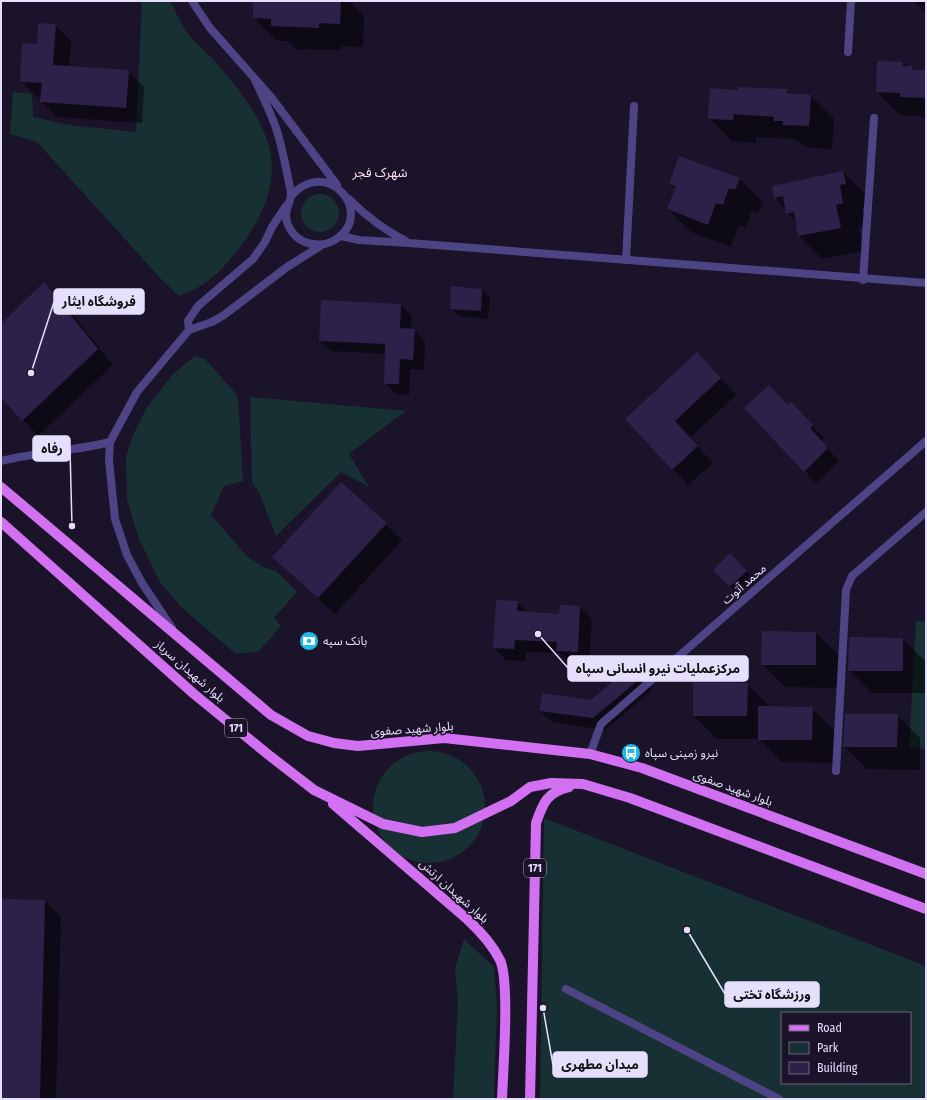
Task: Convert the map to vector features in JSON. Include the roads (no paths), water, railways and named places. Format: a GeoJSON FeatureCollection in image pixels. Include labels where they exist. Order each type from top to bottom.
{"type":"FeatureCollection","features":[{"type":"Feature","properties":{"kind":"main road","name":"بلوار شهیدان سرباز"},"geometry":{"type":"LineString","coordinates":[[1,487],[271,715],[308,736],[334,743],[358,746]]}},
{"type":"Feature","properties":{"kind":"main road","name":"بلوار شهیدان سرباز"},"geometry":{"type":"LineString","coordinates":[[1,522],[194,694],[314,790],[383,824],[422,832],[455,828],[511,801],[530,787],[551,783],[583,784]]}},
{"type":"Feature","properties":{"kind":"main road","name":"بلوار شهید صفوی"},"geometry":{"type":"LineString","coordinates":[[358,746],[444,738],[590,754],[642,768],[926,874]]}},
{"type":"Feature","properties":{"kind":"main road"},"geometry":{"type":"LineString","coordinates":[[583,784],[630,798],[926,909]]}},
{"type":"Feature","properties":{"kind":"main road","name":"171"},"geometry":{"type":"LineString","coordinates":[[530,1099],[536,823],[543,804],[556,790],[583,784]]}},
{"type":"Feature","properties":{"kind":"main road","name":"بلوار شهیدان ارتش"},"geometry":{"type":"LineString","coordinates":[[314,790],[468,919],[484,936],[500,962],[504,990],[502,1099]]}},
{"type":"Feature","properties":{"kind":"street"},"geometry":{"type":"LineString","coordinates":[[192,1],[210,28],[271,97],[338,188],[364,215],[387,231],[409,243]]}},
{"type":"Feature","properties":{"kind":"street"},"geometry":{"type":"LineString","coordinates":[[848,52],[851,1]]}},
{"type":"Feature","properties":{"kind":"street"},"geometry":{"type":"LineString","coordinates":[[254,78],[276,130],[291,196]]}},
{"type":"Feature","properties":{"kind":"street"},"geometry":{"type":"LineString","coordinates":[[626,260],[634,106]]}},
{"type":"Feature","properties":{"kind":"street"},"geometry":{"type":"LineString","coordinates":[[863,280],[874,118]]}},
{"type":"Feature","properties":{"kind":"street"},"geometry":{"type":"LineString","coordinates":[[189,330],[188,321],[198,306],[253,258],[265,242],[272,227],[287,205],[291,196],[298,188],[312,182],[329,182],[338,188]]}},
{"type":"Feature","properties":{"kind":"street"},"geometry":{"type":"LineString","coordinates":[[178,637],[142,583],[127,555],[115,519],[109,460],[110,442],[136,392],[189,330],[224,315],[287,267],[322,245],[332,242],[341,236],[348,227],[350,216],[350,206],[346,196]]}},
{"type":"Feature","properties":{"kind":"street"},"geometry":{"type":"LineString","coordinates":[[287,205],[286,215],[288,225],[294,234],[302,241],[322,245]]}},
{"type":"Feature","properties":{"kind":"street"},"geometry":{"type":"LineString","coordinates":[[341,236],[359,240],[926,284]]}},
{"type":"Feature","properties":{"kind":"street","name":"محمد آتوت"},"geometry":{"type":"LineString","coordinates":[[590,754],[601,724],[926,441]]}},
{"type":"Feature","properties":{"kind":"street"},"geometry":{"type":"LineString","coordinates":[[1,461],[44,452],[89,447],[110,442]]}},
{"type":"Feature","properties":{"kind":"street"},"geometry":{"type":"LineString","coordinates":[[836,771],[846,590],[852,576],[926,512]]}},
{"type":"Feature","properties":{"kind":"street"},"geometry":{"type":"LineString","coordinates":[[566,989],[779,1099]]}},
{"type":"Feature","properties":{"kind":"place","name":"فروشگاه ایثار"},"geometry":{"type":"Point","coordinates":[31,373]}},
{"type":"Feature","properties":{"kind":"place","name":"رفاه"},"geometry":{"type":"Point","coordinates":[72,526]}},
{"type":"Feature","properties":{"kind":"place","name":"مرکزعملیات نیرو انسانی سپاه"},"geometry":{"type":"Point","coordinates":[538,634]}},
{"type":"Feature","properties":{"kind":"place","name":"بانک سپه"},"geometry":{"type":"Point","coordinates":[309,641]}},
{"type":"Feature","properties":{"kind":"place","name":"نیرو زمینی سپاه"},"geometry":{"type":"Point","coordinates":[631,753]}},
{"type":"Feature","properties":{"kind":"place","name":"ورزشگاه تختی"},"geometry":{"type":"Point","coordinates":[687,930]}},
{"type":"Feature","properties":{"kind":"place","name":"میدان مطهری"},"geometry":{"type":"Point","coordinates":[543,1008]}},
{"type":"Feature","properties":{"kind":"district","name":"شهرک فجر"},"geometry":{"type":"Point","coordinates":[380,172]}}]}
